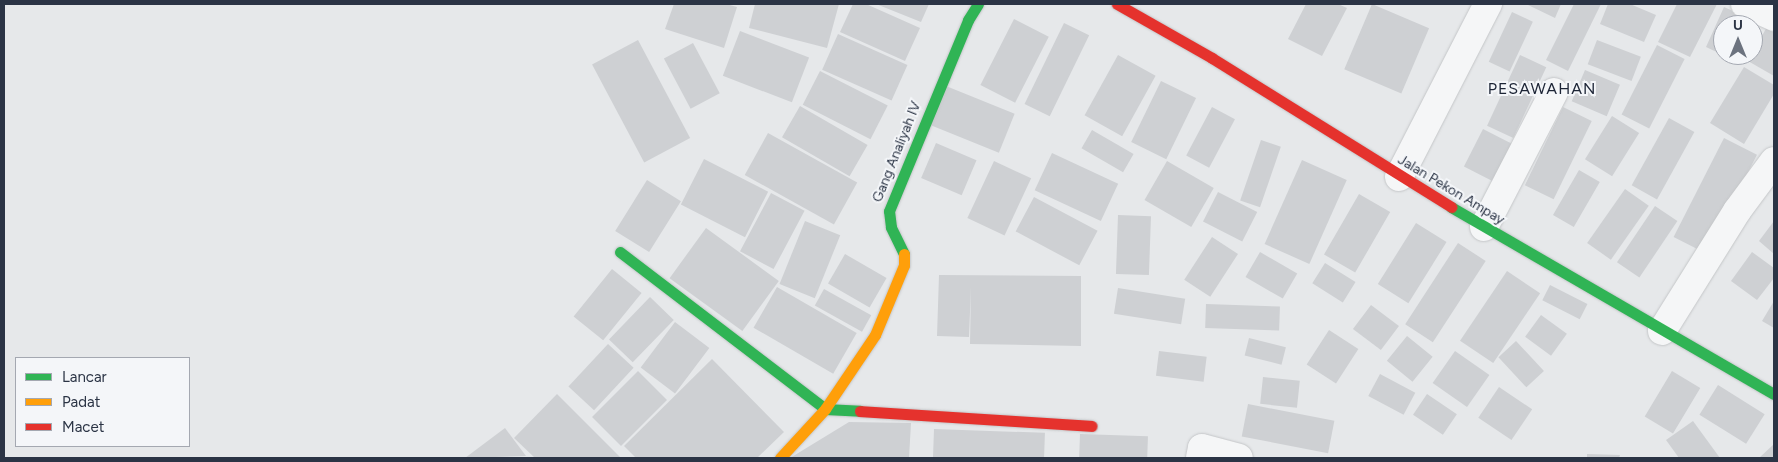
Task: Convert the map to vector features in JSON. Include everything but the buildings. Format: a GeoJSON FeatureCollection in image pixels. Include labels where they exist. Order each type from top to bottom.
{"type":"FeatureCollection","features":[{"type":"Feature","properties":{"kind":"street","name":"Gang Analiyah IV"},"geometry":{"type":"LineString","coordinates":[[780,458],[825,409],[875,335],[904,265],[904,253],[891,227],[889,211],[961,37],[978,4]]}},
{"type":"Feature","properties":{"kind":"street","name":"Jalan Pekon Ampay"},"geometry":{"type":"LineString","coordinates":[[1117,4],[1212,58],[1399,177],[1662,331],[1774,394]]}},
{"type":"Feature","properties":{"kind":"street"},"geometry":{"type":"LineString","coordinates":[[1399,177],[1488,4]]}},
{"type":"Feature","properties":{"kind":"street"},"geometry":{"type":"LineString","coordinates":[[1745,4],[1774,17]]}},
{"type":"Feature","properties":{"kind":"street"},"geometry":{"type":"LineString","coordinates":[[1484,227],[1554,92]]}},
{"type":"Feature","properties":{"kind":"street"},"geometry":{"type":"LineString","coordinates":[[1662,331],[1737,211],[1774,161]]}},
{"type":"Feature","properties":{"kind":"street"},"geometry":{"type":"LineString","coordinates":[[620,252],[825,409],[1092,426]]}},
{"type":"Feature","properties":{"kind":"street"},"geometry":{"type":"LineString","coordinates":[[1200,458],[1202,448],[1239,458]]}},
{"type":"Feature","properties":{"kind":"traffic: fast"},"geometry":{"type":"LineString","coordinates":[[904,254],[891,227],[889,211],[968,20],[978,4]]}},
{"type":"Feature","properties":{"kind":"traffic: fast"},"geometry":{"type":"LineString","coordinates":[[1451,207],[1774,394]]}},
{"type":"Feature","properties":{"kind":"traffic: fast"},"geometry":{"type":"LineString","coordinates":[[620,252],[825,409],[860,411]]}},
{"type":"Feature","properties":{"kind":"traffic: slow"},"geometry":{"type":"LineString","coordinates":[[780,458],[825,409],[875,335],[904,265],[904,254]]}},
{"type":"Feature","properties":{"kind":"traffic: jam"},"geometry":{"type":"LineString","coordinates":[[1117,4],[1212,58],[1451,207]]}},
{"type":"Feature","properties":{"kind":"traffic: jam"},"geometry":{"type":"LineString","coordinates":[[860,411],[1092,426]]}},
{"type":"Feature","properties":{"kind":"district","name":"PESAWAHAN"},"geometry":{"type":"Point","coordinates":[1542,89]}}]}
